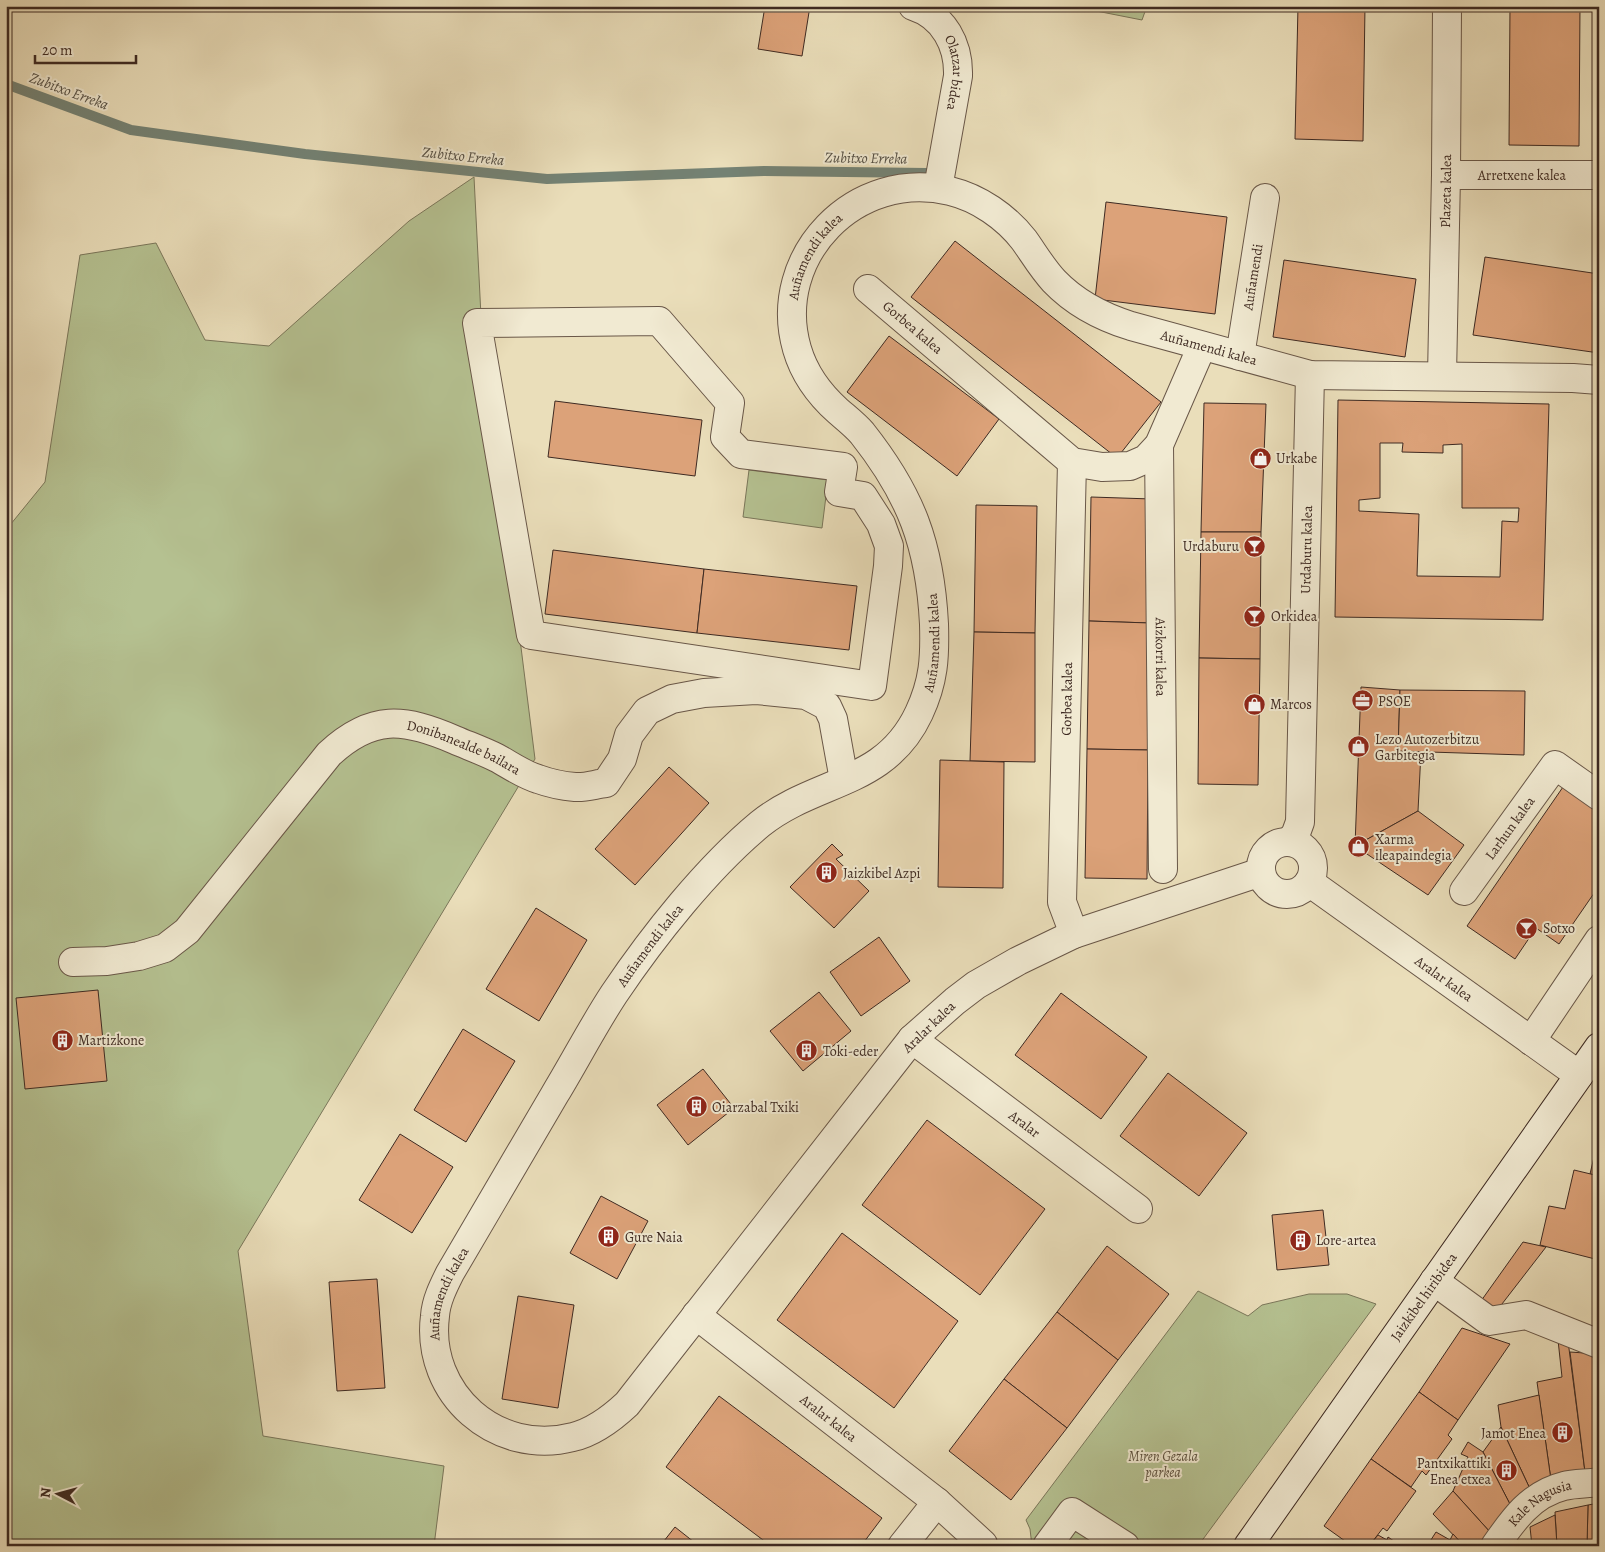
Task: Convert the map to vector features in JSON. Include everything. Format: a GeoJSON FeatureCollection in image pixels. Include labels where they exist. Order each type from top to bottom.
{"type":"FeatureCollection","features":[{"type":"Feature","properties":{"kind":"street","name":"Olatzar bidea"},"geometry":{"type":"LineString","coordinates":[[913,6],[931,15],[941,24],[950,35],[956,48],[959,62],[938,188]]}},
{"type":"Feature","properties":{"kind":"street","name":"Plazeta kalea"},"geometry":{"type":"LineString","coordinates":[[1442,376],[1447,6]]}},
{"type":"Feature","properties":{"kind":"street","name":"Arretxene kalea"},"geometry":{"type":"LineString","coordinates":[[1446,175],[1599,175]]}},
{"type":"Feature","properties":{"kind":"street","name":"Auñamendi kalea"},"geometry":{"type":"LineString","coordinates":[[474,1416],[458,1400],[446,1381],[438,1360],[434,1338],[435,1316],[440,1294],[450,1273],[614,995],[659,932],[709,872],[762,822],[822,789],[859,775],[880,762],[899,746],[918,716],[932,676],[935,656],[932,590],[920,534],[910,507],[896,481],[860,430],[819,392],[806,371],[795,340],[792,324],[793,299],[798,275],[808,253],[821,232],[839,215],[859,202],[882,192],[906,187],[938,188],[954,192],[977,201],[1011,225],[1025,241],[1038,263],[1055,282],[1074,299],[1092,311],[1125,324],[1310,375],[1573,378],[1599,380]]}},
{"type":"Feature","properties":{"kind":"street","name":"Auñamendi"},"geometry":{"type":"LineString","coordinates":[[1240,356],[1266,198]]}},
{"type":"Feature","properties":{"kind":"street","name":"Gorbea kalea"},"geometry":{"type":"LineString","coordinates":[[868,289],[1072,462],[1062,902],[1074,934]]}},
{"type":"Feature","properties":{"kind":"street"},"geometry":{"type":"LineString","coordinates":[[659,321],[730,403],[725,437],[741,454],[842,467],[839,492],[863,496],[881,524],[889,546],[872,686],[531,634],[477,323],[659,321]]}},
{"type":"Feature","properties":{"kind":"street"},"geometry":{"type":"LineString","coordinates":[[1072,462],[1102,467],[1130,466],[1146,459],[1159,445],[1202,346]]}},
{"type":"Feature","properties":{"kind":"street","name":"Urdaburu kalea"},"geometry":{"type":"LineString","coordinates":[[1290,842],[1300,822],[1310,375]]}},
{"type":"Feature","properties":{"kind":"street","name":"Aizkorri kalea"},"geometry":{"type":"LineString","coordinates":[[1159,445],[1163,869]]}},
{"type":"Feature","properties":{"kind":"street","name":"Donibanealde bailara"},"geometry":{"type":"LineString","coordinates":[[73,962],[107,961],[140,956],[165,948],[187,931],[329,754],[358,732],[376,725],[412,724],[429,729],[491,755],[536,779],[576,787],[606,783],[622,760],[629,735],[647,711],[672,699],[704,693],[756,690],[806,695],[827,706],[833,719],[844,780]]}},
{"type":"Feature","properties":{"kind":"street","name":"Larhun kalea"},"geometry":{"type":"LineString","coordinates":[[1464,890],[1555,765],[1599,796]]}},
{"type":"Feature","properties":{"kind":"street"},"geometry":{"type":"LineString","coordinates":[[1290,842],[1298,844],[1305,849],[1311,857],[1313,874],[1303,889],[1295,893],[1277,893],[1263,881],[1261,864],[1263,856],[1274,845],[1290,842]]}},
{"type":"Feature","properties":{"kind":"street","name":"Aralar kalea"},"geometry":{"type":"LineString","coordinates":[[474,1416],[491,1428],[511,1436],[532,1441],[553,1441],[574,1437],[594,1430],[612,1418],[627,1404],[912,1039],[955,1001],[976,985],[1018,961],[1074,934],[1261,872]]}},
{"type":"Feature","properties":{"kind":"street","name":"Aralar kalea"},"geometry":{"type":"LineString","coordinates":[[1309,882],[1579,1075]]}},
{"type":"Feature","properties":{"kind":"street"},"geometry":{"type":"LineString","coordinates":[[1531,1041],[1599,940]]}},
{"type":"Feature","properties":{"kind":"street","name":"Aralar"},"geometry":{"type":"LineString","coordinates":[[912,1039],[1138,1209]]}},
{"type":"Feature","properties":{"kind":"street","name":"Jaizkibel hiribidea"},"geometry":{"type":"LineString","coordinates":[[1248,1546],[1599,1047]]}},
{"type":"Feature","properties":{"kind":"street"},"geometry":{"type":"LineString","coordinates":[[1434,1281],[1489,1321],[1526,1315],[1599,1344]]}},
{"type":"Feature","properties":{"kind":"street","name":"Aralar kalea"},"geometry":{"type":"LineString","coordinates":[[696,1314],[937,1502],[982,1544]]}},
{"type":"Feature","properties":{"kind":"street","name":"Kale Nagusia"},"geometry":{"type":"LineString","coordinates":[[1495,1546],[1512,1520],[1527,1505],[1544,1494],[1564,1485],[1599,1482]]}},
{"type":"Feature","properties":{"kind":"street"},"geometry":{"type":"LineString","coordinates":[[902,1546],[937,1502]]}},
{"type":"Feature","properties":{"kind":"street"},"geometry":{"type":"LineString","coordinates":[[1046,1546],[1072,1512],[1125,1546]]}},
{"type":"Feature","properties":{"kind":"green space"},"geometry":{"type":"Polygon","coordinates":[[[1071,6],[1147,6],[1142,20],[1071,6]]]}},
{"type":"Feature","properties":{"kind":"green space"},"geometry":{"type":"Polygon","coordinates":[[[474,177],[482,336],[535,759],[238,1251],[263,1436],[444,1466],[434,1546],[6,1546],[6,530],[45,482],[80,255],[156,243],[205,340],[269,346],[409,221],[474,177]]]}},
{"type":"Feature","properties":{"kind":"green space"},"geometry":{"type":"Polygon","coordinates":[[[749,470],[828,480],[822,528],[743,517],[749,470]]]}},
{"type":"Feature","properties":{"kind":"green space","name":"Miren Gezala parkea"},"geometry":{"type":"Polygon","coordinates":[[[1198,1291],[1248,1316],[1262,1305],[1309,1294],[1347,1294],[1376,1304],[1198,1546],[1032,1546],[1030,1529],[1026,1520],[1198,1291]]]}},
{"type":"Feature","properties":{"kind":"building"},"geometry":{"type":"Polygon","coordinates":[[[765,6],[810,6],[802,56],[758,49],[765,6]]]}},
{"type":"Feature","properties":{"kind":"building"},"geometry":{"type":"Polygon","coordinates":[[[1298,6],[1365,6],[1363,141],[1295,139],[1298,6]]]}},
{"type":"Feature","properties":{"kind":"building"},"geometry":{"type":"Polygon","coordinates":[[[1510,6],[1580,6],[1579,146],[1509,145],[1510,6]]]}},
{"type":"Feature","properties":{"kind":"building"},"geometry":{"type":"Polygon","coordinates":[[[1106,202],[1227,217],[1215,314],[1095,299],[1106,202]]]}},
{"type":"Feature","properties":{"kind":"building"},"geometry":{"type":"Polygon","coordinates":[[[955,241],[1161,402],[1117,458],[911,297],[955,241]]]}},
{"type":"Feature","properties":{"kind":"building"},"geometry":{"type":"Polygon","coordinates":[[[1485,257],[1599,274],[1599,353],[1473,335],[1485,257]]]}},
{"type":"Feature","properties":{"kind":"building"},"geometry":{"type":"Polygon","coordinates":[[[1284,260],[1416,279],[1405,357],[1273,337],[1284,260]]]}},
{"type":"Feature","properties":{"kind":"building"},"geometry":{"type":"Polygon","coordinates":[[[889,336],[999,419],[957,476],[847,392],[889,336]]]}},
{"type":"Feature","properties":{"kind":"building"},"geometry":{"type":"Polygon","coordinates":[[[1338,400],[1549,404],[1543,620],[1335,617],[1338,400]],[[1380,443],[1380,498],[1359,500],[1359,511],[1419,514],[1417,576],[1500,577],[1502,521],[1518,522],[1519,508],[1462,508],[1462,444],[1443,445],[1443,453],[1402,452],[1403,443],[1380,443]]]}},
{"type":"Feature","properties":{"kind":"building"},"geometry":{"type":"Polygon","coordinates":[[[555,401],[702,420],[695,476],[548,457],[555,401]]]}},
{"type":"Feature","properties":{"kind":"building"},"geometry":{"type":"Polygon","coordinates":[[[1204,403],[1266,404],[1261,532],[1201,532],[1204,403]]]}},
{"type":"Feature","properties":{"kind":"building"},"geometry":{"type":"Polygon","coordinates":[[[1091,497],[1152,499],[1150,623],[1089,621],[1091,497]]]}},
{"type":"Feature","properties":{"kind":"building"},"geometry":{"type":"Polygon","coordinates":[[[976,505],[1037,506],[1035,633],[974,632],[976,505]]]}},
{"type":"Feature","properties":{"kind":"building"},"geometry":{"type":"Polygon","coordinates":[[[1201,532],[1261,532],[1260,659],[1199,658],[1201,532]]]}},
{"type":"Feature","properties":{"kind":"building"},"geometry":{"type":"Polygon","coordinates":[[[553,550],[704,569],[697,633],[545,614],[553,550]]]}},
{"type":"Feature","properties":{"kind":"building"},"geometry":{"type":"Polygon","coordinates":[[[704,569],[857,586],[849,650],[697,633],[704,569]]]}},
{"type":"Feature","properties":{"kind":"building"},"geometry":{"type":"Polygon","coordinates":[[[1089,621],[1150,623],[1148,750],[1087,749],[1089,621]]]}},
{"type":"Feature","properties":{"kind":"building"},"geometry":{"type":"Polygon","coordinates":[[[974,632],[1035,633],[1035,762],[970,761],[974,632]]]}},
{"type":"Feature","properties":{"kind":"building"},"geometry":{"type":"Polygon","coordinates":[[[1599,632],[1599,685],[1598,685],[1599,632]]]}},
{"type":"Feature","properties":{"kind":"building"},"geometry":{"type":"Polygon","coordinates":[[[1199,658],[1260,659],[1258,785],[1198,784],[1199,658]]]}},
{"type":"Feature","properties":{"kind":"building"},"geometry":{"type":"Polygon","coordinates":[[[1361,687],[1400,690],[1398,751],[1421,752],[1418,811],[1355,846],[1361,687]]]}},
{"type":"Feature","properties":{"kind":"building"},"geometry":{"type":"Polygon","coordinates":[[[1400,690],[1525,691],[1524,755],[1398,751],[1400,690]]]}},
{"type":"Feature","properties":{"kind":"building"},"geometry":{"type":"Polygon","coordinates":[[[1087,749],[1148,750],[1147,879],[1085,878],[1087,749]]]}},
{"type":"Feature","properties":{"kind":"building"},"geometry":{"type":"Polygon","coordinates":[[[940,760],[1004,762],[1003,888],[938,887],[940,760]]]}},
{"type":"Feature","properties":{"kind":"building"},"geometry":{"type":"Polygon","coordinates":[[[669,767],[709,803],[635,885],[595,849],[669,767]]]}},
{"type":"Feature","properties":{"kind":"building"},"geometry":{"type":"Polygon","coordinates":[[[1563,787],[1599,811],[1599,886],[1559,944],[1536,928],[1515,959],[1467,926],[1563,787]]]}},
{"type":"Feature","properties":{"kind":"building"},"geometry":{"type":"Polygon","coordinates":[[[1418,811],[1464,845],[1428,895],[1355,846],[1418,811]]]}},
{"type":"Feature","properties":{"kind":"building","name":"Jaizkibel Azpi"},"geometry":{"type":"Polygon","coordinates":[[[832,844],[843,855],[836,859],[869,891],[834,928],[790,887],[832,844]]]}},
{"type":"Feature","properties":{"kind":"building"},"geometry":{"type":"Polygon","coordinates":[[[536,908],[587,940],[539,1021],[486,989],[536,908]]]}},
{"type":"Feature","properties":{"kind":"building"},"geometry":{"type":"Polygon","coordinates":[[[879,937],[910,981],[861,1016],[830,972],[879,937]]]}},
{"type":"Feature","properties":{"kind":"building","name":"Martizkone"},"geometry":{"type":"Polygon","coordinates":[[[98,990],[107,1081],[25,1089],[16,998],[98,990]]]}},
{"type":"Feature","properties":{"kind":"building","name":"Toki-eder"},"geometry":{"type":"Polygon","coordinates":[[[819,992],[851,1031],[803,1071],[770,1031],[819,992]]]}},
{"type":"Feature","properties":{"kind":"building"},"geometry":{"type":"Polygon","coordinates":[[[1061,993],[1147,1057],[1101,1119],[1015,1055],[1061,993]]]}},
{"type":"Feature","properties":{"kind":"building"},"geometry":{"type":"Polygon","coordinates":[[[463,1029],[515,1061],[466,1142],[414,1110],[463,1029]]]}},
{"type":"Feature","properties":{"kind":"building","name":"Oiarzabal Txiki"},"geometry":{"type":"Polygon","coordinates":[[[703,1069],[734,1108],[688,1145],[657,1105],[703,1069]]]}},
{"type":"Feature","properties":{"kind":"building"},"geometry":{"type":"Polygon","coordinates":[[[1168,1073],[1247,1133],[1199,1196],[1120,1136],[1168,1073]]]}},
{"type":"Feature","properties":{"kind":"building"},"geometry":{"type":"Polygon","coordinates":[[[927,1120],[1045,1209],[980,1295],[862,1205],[927,1120]]]}},
{"type":"Feature","properties":{"kind":"building"},"geometry":{"type":"Polygon","coordinates":[[[400,1134],[453,1167],[412,1233],[359,1200],[400,1134]]]}},
{"type":"Feature","properties":{"kind":"building"},"geometry":{"type":"Polygon","coordinates":[[[1599,1136],[1599,1176],[1590,1174],[1599,1136]]]}},
{"type":"Feature","properties":{"kind":"building"},"geometry":{"type":"Polygon","coordinates":[[[1574,1170],[1599,1176],[1599,1260],[1540,1245],[1549,1206],[1565,1209],[1574,1170]]]}},
{"type":"Feature","properties":{"kind":"building","name":"Gure Naia"},"geometry":{"type":"Polygon","coordinates":[[[601,1196],[648,1221],[617,1279],[570,1253],[601,1196]]]}},
{"type":"Feature","properties":{"kind":"building","name":"Lore-artea"},"geometry":{"type":"Polygon","coordinates":[[[1323,1210],[1329,1265],[1277,1270],[1272,1215],[1323,1210]]]}},
{"type":"Feature","properties":{"kind":"building"},"geometry":{"type":"Polygon","coordinates":[[[842,1233],[958,1321],[894,1408],[777,1320],[842,1233]]]}},
{"type":"Feature","properties":{"kind":"building"},"geometry":{"type":"Polygon","coordinates":[[[1523,1242],[1546,1247],[1495,1313],[1476,1308],[1523,1242]]]}},
{"type":"Feature","properties":{"kind":"building"},"geometry":{"type":"Polygon","coordinates":[[[1107,1246],[1169,1294],[1118,1360],[1057,1312],[1107,1246]]]}},
{"type":"Feature","properties":{"kind":"building"},"geometry":{"type":"Polygon","coordinates":[[[377,1279],[385,1388],[337,1391],[329,1282],[377,1279]]]}},
{"type":"Feature","properties":{"kind":"building"},"geometry":{"type":"Polygon","coordinates":[[[518,1296],[574,1305],[558,1408],[502,1399],[518,1296]]]}},
{"type":"Feature","properties":{"kind":"building"},"geometry":{"type":"Polygon","coordinates":[[[1057,1312],[1118,1360],[1067,1428],[1004,1379],[1057,1312]]]}},
{"type":"Feature","properties":{"kind":"building"},"geometry":{"type":"Polygon","coordinates":[[[1462,1328],[1510,1344],[1458,1420],[1419,1392],[1462,1328]]]}},
{"type":"Feature","properties":{"kind":"building","name":"Jamot Enea"},"geometry":{"type":"Polygon","coordinates":[[[1558,1340],[1568,1341],[1585,1472],[1551,1480],[1537,1382],[1562,1377],[1558,1340]]]}},
{"type":"Feature","properties":{"kind":"building"},"geometry":{"type":"Polygon","coordinates":[[[1570,1352],[1599,1354],[1599,1470],[1585,1472],[1570,1352]]]}},
{"type":"Feature","properties":{"kind":"building"},"geometry":{"type":"Polygon","coordinates":[[[1004,1379],[1067,1428],[1011,1500],[949,1451],[1004,1379]]]}},
{"type":"Feature","properties":{"kind":"building"},"geometry":{"type":"Polygon","coordinates":[[[1419,1392],[1458,1420],[1448,1435],[1452,1439],[1426,1475],[1422,1471],[1411,1487],[1371,1459],[1419,1392]]]}},
{"type":"Feature","properties":{"kind":"building"},"geometry":{"type":"Polygon","coordinates":[[[1539,1395],[1551,1480],[1531,1491],[1501,1427],[1498,1405],[1539,1395]]]}},
{"type":"Feature","properties":{"kind":"building"},"geometry":{"type":"Polygon","coordinates":[[[719,1396],[882,1518],[861,1546],[771,1546],[666,1467],[719,1396]]]}},
{"type":"Feature","properties":{"kind":"building","name":"Pantxikattiki Enea etxea"},"geometry":{"type":"Polygon","coordinates":[[[1501,1427],[1531,1491],[1512,1508],[1483,1452],[1501,1427]]]}},
{"type":"Feature","properties":{"kind":"building"},"geometry":{"type":"Polygon","coordinates":[[[1468,1442],[1483,1452],[1512,1508],[1490,1532],[1453,1491],[1468,1457],[1461,1454],[1468,1442]]]}},
{"type":"Feature","properties":{"kind":"building"},"geometry":{"type":"Polygon","coordinates":[[[1371,1459],[1416,1491],[1387,1531],[1383,1528],[1369,1546],[1352,1546],[1324,1526],[1371,1459]]]}},
{"type":"Feature","properties":{"kind":"building"},"geometry":{"type":"Polygon","coordinates":[[[1453,1491],[1490,1532],[1480,1546],[1464,1546],[1433,1514],[1453,1491]]]}},
{"type":"Feature","properties":{"kind":"building"},"geometry":{"type":"Polygon","coordinates":[[[1599,1503],[1599,1546],[1587,1546],[1588,1505],[1599,1503]]]}},
{"type":"Feature","properties":{"kind":"building"},"geometry":{"type":"Polygon","coordinates":[[[1588,1505],[1587,1546],[1557,1546],[1555,1512],[1588,1505]]]}},
{"type":"Feature","properties":{"kind":"building"},"geometry":{"type":"Polygon","coordinates":[[[1555,1515],[1557,1546],[1532,1546],[1530,1527],[1555,1515]]]}},
{"type":"Feature","properties":{"kind":"building"},"geometry":{"type":"Polygon","coordinates":[[[675,1527],[699,1546],[660,1546],[675,1527]]]}},
{"type":"Feature","properties":{"kind":"building"},"geometry":{"type":"Polygon","coordinates":[[[1436,1532],[1450,1540],[1453,1534],[1464,1546],[1427,1546],[1436,1532]]]}},
{"type":"Feature","properties":{"kind":"building"},"geometry":{"type":"Polygon","coordinates":[[[1378,1535],[1387,1540],[1388,1537],[1401,1546],[1369,1546],[1378,1535]]]}},
{"type":"Feature","properties":{"kind":"waterway","name":"Zubitxo Erreka"},"geometry":{"type":"LineString","coordinates":[[6,84],[131,130],[305,154],[547,179],[764,171],[927,173]]}},
{"type":"Feature","properties":{"kind":"place","name":"Urkabe"},"geometry":{"type":"Point","coordinates":[1260,458]}},
{"type":"Feature","properties":{"kind":"place","name":"Urdaburu"},"geometry":{"type":"Point","coordinates":[1255,546]}},
{"type":"Feature","properties":{"kind":"place","name":"Orkidea"},"geometry":{"type":"Point","coordinates":[1255,616]}},
{"type":"Feature","properties":{"kind":"place","name":"PSOE"},"geometry":{"type":"Point","coordinates":[1362,701]}},
{"type":"Feature","properties":{"kind":"place","name":"Marcos"},"geometry":{"type":"Point","coordinates":[1254,704]}},
{"type":"Feature","properties":{"kind":"place","name":"Lezo Autozerbitzu Garbitegia"},"geometry":{"type":"Point","coordinates":[1359,747]}},
{"type":"Feature","properties":{"kind":"place","name":"Xarma ileapaindegia"},"geometry":{"type":"Point","coordinates":[1359,847]}},
{"type":"Feature","properties":{"kind":"place","name":"Jaizkibel Azpi"},"geometry":{"type":"Point","coordinates":[827,873]}},
{"type":"Feature","properties":{"kind":"place","name":"Sotxo"},"geometry":{"type":"Point","coordinates":[1527,928]}},
{"type":"Feature","properties":{"kind":"place","name":"Martizkone"},"geometry":{"type":"Point","coordinates":[62,1040]}},
{"type":"Feature","properties":{"kind":"place","name":"Toki-eder"},"geometry":{"type":"Point","coordinates":[807,1051]}},
{"type":"Feature","properties":{"kind":"place","name":"Oiarzabal Txiki"},"geometry":{"type":"Point","coordinates":[696,1107]}},
{"type":"Feature","properties":{"kind":"place","name":"Gure Naia"},"geometry":{"type":"Point","coordinates":[609,1237]}},
{"type":"Feature","properties":{"kind":"place","name":"Lore-artea"},"geometry":{"type":"Point","coordinates":[1300,1240]}},
{"type":"Feature","properties":{"kind":"place","name":"Jamot Enea"},"geometry":{"type":"Point","coordinates":[1562,1433]}},
{"type":"Feature","properties":{"kind":"place","name":"Pantxikattiki Enea etxea"},"geometry":{"type":"Point","coordinates":[1507,1471]}}]}
